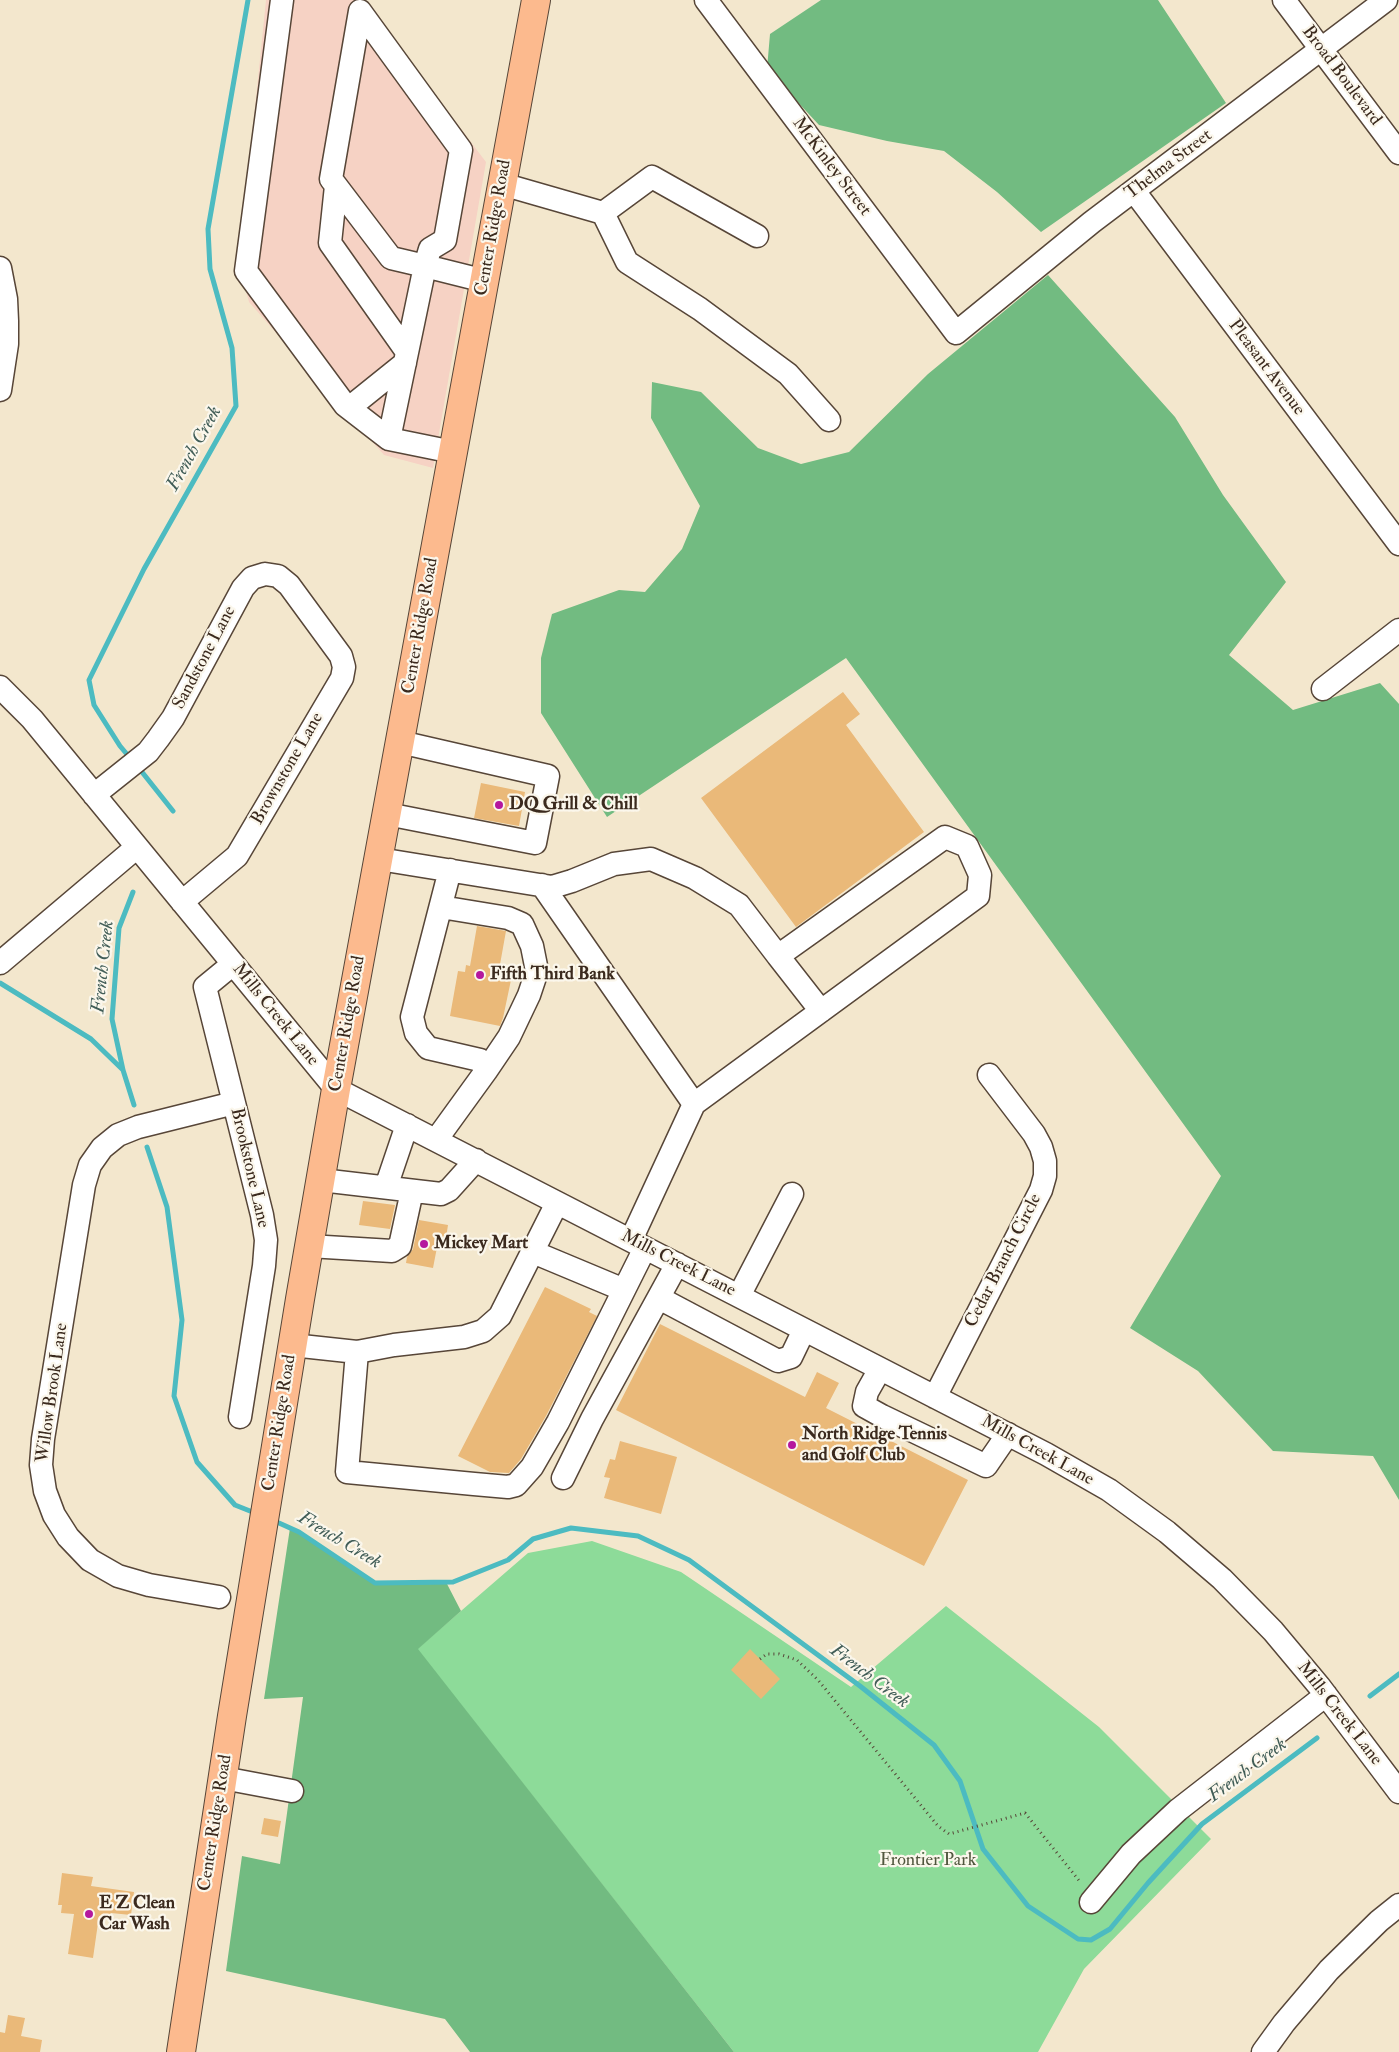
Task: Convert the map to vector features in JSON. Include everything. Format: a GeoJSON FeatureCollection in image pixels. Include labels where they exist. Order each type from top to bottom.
{"type":"FeatureCollection","features":[{"type":"Feature","properties":{"kind":"main road","name":"Center Ridge Road"},"geometry":{"type":"LineString","coordinates":[[181,2052],[292,1344],[336,1089],[536,0]]}},
{"type":"Feature","properties":{"kind":"street"},"geometry":{"type":"LineString","coordinates":[[282,0],[246,271],[349,408],[390,439],[453,452]]}},
{"type":"Feature","properties":{"kind":"street","name":"McKinley Street"},"geometry":{"type":"LineString","coordinates":[[706,0],[956,333]]}},
{"type":"Feature","properties":{"kind":"street","name":"Broad Boulevard"},"geometry":{"type":"LineString","coordinates":[[1284,0],[1399,153]]}},
{"type":"Feature","properties":{"kind":"street","name":"Thelma Street"},"geometry":{"type":"LineString","coordinates":[[956,333],[1071,239],[1386,0]]}},
{"type":"Feature","properties":{"kind":"street"},"geometry":{"type":"LineString","coordinates":[[355,6],[462,150],[446,240],[430,249],[425,266],[390,439]]}},
{"type":"Feature","properties":{"kind":"street"},"geometry":{"type":"LineString","coordinates":[[355,6],[330,179],[391,258],[485,281]]}},
{"type":"Feature","properties":{"kind":"street"},"geometry":{"type":"LineString","coordinates":[[603,213],[652,177],[757,236]]}},
{"type":"Feature","properties":{"kind":"street"},"geometry":{"type":"LineString","coordinates":[[502,184],[603,213],[627,262],[700,309],[788,374],[829,420]]}},
{"type":"Feature","properties":{"kind":"street"},"geometry":{"type":"LineString","coordinates":[[336,186],[330,243],[406,357]]}},
{"type":"Feature","properties":{"kind":"street","name":"Pleasant Avenue"},"geometry":{"type":"LineString","coordinates":[[1134,192],[1399,544]]}},
{"type":"Feature","properties":{"kind":"street"},"geometry":{"type":"LineString","coordinates":[[0,268],[6,299],[7,321],[5,358],[0,390]]}},
{"type":"Feature","properties":{"kind":"street"},"geometry":{"type":"LineString","coordinates":[[349,408],[406,357]]}},
{"type":"Feature","properties":{"kind":"street","name":"Sandstone Lane"},"geometry":{"type":"LineString","coordinates":[[94,795],[148,752],[173,718],[243,588],[252,578],[265,574],[278,576],[289,585],[315,621]]}},
{"type":"Feature","properties":{"kind":"street","name":"Brownstone Lane"},"geometry":{"type":"LineString","coordinates":[[182,902],[237,856],[342,678],[344,667],[341,656],[315,621]]}},
{"type":"Feature","properties":{"kind":"street"},"geometry":{"type":"LineString","coordinates":[[1323,689],[1399,630]]}},
{"type":"Feature","properties":{"kind":"street","name":"Mills Creek Lane"},"geometry":{"type":"LineString","coordinates":[[0,687],[32,719],[336,1089],[1008,1434],[1108,1490],[1167,1532],[1222,1579],[1273,1631],[1326,1695],[1399,1792]]}},
{"type":"Feature","properties":{"kind":"street"},"geometry":{"type":"LineString","coordinates":[[387,814],[535,843],[548,776],[400,742]]}},
{"type":"Feature","properties":{"kind":"street"},"geometry":{"type":"LineString","coordinates":[[357,1352],[347,1472],[508,1487],[516,1484],[532,1467],[567,1405],[624,1290],[638,1244],[694,1104],[978,896],[980,875],[967,846],[945,837],[778,956]]}},
{"type":"Feature","properties":{"kind":"street"},"geometry":{"type":"LineString","coordinates":[[0,963],[138,847]]}},
{"type":"Feature","properties":{"kind":"street"},"geometry":{"type":"LineString","coordinates":[[379,859],[552,887],[614,864],[650,859],[695,878],[739,904],[821,1012]]}},
{"type":"Feature","properties":{"kind":"street"},"geometry":{"type":"LineString","coordinates":[[450,870],[412,1018],[416,1033],[428,1048],[480,1060],[486,1071]]}},
{"type":"Feature","properties":{"kind":"street"},"geometry":{"type":"LineString","coordinates":[[542,885],[694,1104]]}},
{"type":"Feature","properties":{"kind":"street"},"geometry":{"type":"LineString","coordinates":[[436,1140],[509,1037],[529,995],[537,970],[532,946],[522,924],[508,918],[441,907]]}},
{"type":"Feature","properties":{"kind":"street","name":"Brookstone Lane"},"geometry":{"type":"LineString","coordinates":[[233,964],[205,987],[262,1215],[266,1240],[264,1266],[240,1417]]}},
{"type":"Feature","properties":{"kind":"street","name":"Cedar Branch Circle"},"geometry":{"type":"LineString","coordinates":[[935,1397],[1041,1190],[1045,1176],[1045,1161],[1041,1147],[1034,1134],[990,1075]]}},
{"type":"Feature","properties":{"kind":"street","name":"Willow Brook Lane"},"geometry":{"type":"LineString","coordinates":[[219,1597],[149,1585],[118,1576],[90,1560],[68,1537],[54,1515],[45,1491],[41,1465],[43,1439],[72,1256],[84,1186],[90,1165],[102,1148],[118,1134],[138,1127],[234,1103]]}},
{"type":"Feature","properties":{"kind":"street"},"geometry":{"type":"LineString","coordinates":[[386,1187],[407,1125]]}},
{"type":"Feature","properties":{"kind":"street"},"geometry":{"type":"LineString","coordinates":[[321,1180],[441,1194],[449,1190],[476,1160]]}},
{"type":"Feature","properties":{"kind":"street"},"geometry":{"type":"LineString","coordinates":[[309,1246],[392,1251],[400,1246],[412,1190]]}},
{"type":"Feature","properties":{"kind":"street"},"geometry":{"type":"LineString","coordinates":[[739,1296],[792,1194]]}},
{"type":"Feature","properties":{"kind":"street"},"geometry":{"type":"LineString","coordinates":[[292,1344],[357,1352],[394,1345],[464,1337],[484,1332],[500,1316],[557,1203]]}},
{"type":"Feature","properties":{"kind":"street"},"geometry":{"type":"LineString","coordinates":[[533,1252],[624,1290]]}},
{"type":"Feature","properties":{"kind":"street"},"geometry":{"type":"LineString","coordinates":[[563,1478],[677,1264]]}},
{"type":"Feature","properties":{"kind":"street"},"geometry":{"type":"LineString","coordinates":[[659,1298],[778,1362],[791,1357],[804,1330]]}},
{"type":"Feature","properties":{"kind":"street"},"geometry":{"type":"LineString","coordinates":[[880,1369],[867,1392],[864,1406],[882,1416],[986,1466],[1008,1434]]}},
{"type":"Feature","properties":{"kind":"street"},"geometry":{"type":"LineString","coordinates":[[1092,1900],[1131,1854],[1178,1810],[1326,1695]]}},
{"type":"Feature","properties":{"kind":"street"},"geometry":{"type":"LineString","coordinates":[[223,1778],[292,1790]]}},
{"type":"Feature","properties":{"kind":"street"},"geometry":{"type":"LineString","coordinates":[[1263,2052],[1284,2023],[1329,1970],[1399,1904]]}},
{"type":"Feature","properties":{"kind":"path"},"geometry":{"type":"LineString","coordinates":[[760,1659],[767,1654],[779,1654],[796,1660],[818,1680],[938,1826],[949,1834],[1024,1814],[1092,1900]]}},
{"type":"Feature","properties":{"kind":"shaded area"},"geometry":{"type":"Polygon","coordinates":[[[266,0],[363,0],[486,162],[433,468],[384,455],[249,302],[239,266],[266,0]]]}},
{"type":"Feature","properties":{"kind":"green space"},"geometry":{"type":"Polygon","coordinates":[[[821,0],[1158,0],[1226,103],[1041,232],[997,192],[944,151],[887,141],[819,125],[767,69],[770,34],[821,0]]]}},
{"type":"Feature","properties":{"kind":"green space"},"geometry":{"type":"Polygon","coordinates":[[[1048,275],[1175,417],[1223,495],[1286,582],[1229,655],[1293,710],[1380,683],[1399,704],[1399,1500],[1373,1456],[1273,1451],[1198,1371],[1130,1328],[1221,1176],[846,658],[607,817],[541,713],[541,658],[552,614],[619,590],[645,592],[682,549],[700,506],[651,418],[652,382],[701,392],[758,448],[801,464],[849,452],[928,374],[1048,275]]]}},
{"type":"Feature","properties":{"kind":"green space"},"geometry":{"type":"Polygon","coordinates":[[[290,1528],[299,1532],[375,1583],[446,1582],[461,1611],[418,1649],[734,2052],[470,2052],[445,2019],[226,1971],[242,1856],[280,1864],[303,1697],[264,1699],[290,1528]]]}},
{"type":"Feature","properties":{"kind":"green space","name":"Frontier Park"},"geometry":{"type":"Polygon","coordinates":[[[592,1541],[681,1572],[851,1687],[946,1606],[1099,1727],[1211,1839],[1084,1969],[1038,2052],[734,2052],[417,1649],[528,1553],[592,1541]]]}},
{"type":"Feature","properties":{"kind":"building"},"geometry":{"type":"Polygon","coordinates":[[[843,692],[860,714],[846,725],[924,832],[796,927],[701,798],[843,692]]]}},
{"type":"Feature","properties":{"kind":"building","name":"DQ Grill & Chill"},"geometry":{"type":"Polygon","coordinates":[[[481,783],[525,792],[519,826],[474,818],[481,783]]]}},
{"type":"Feature","properties":{"kind":"building","name":"Fifth Third Bank"},"geometry":{"type":"Polygon","coordinates":[[[477,926],[506,931],[499,970],[503,971],[502,978],[511,980],[500,1026],[450,1016],[458,971],[465,972],[466,965],[470,966],[477,926]]]}},
{"type":"Feature","properties":{"kind":"building"},"geometry":{"type":"Polygon","coordinates":[[[363,1201],[395,1205],[390,1229],[359,1225],[363,1201]]]}},
{"type":"Feature","properties":{"kind":"building","name":"Mickey Mart"},"geometry":{"type":"Polygon","coordinates":[[[419,1220],[448,1225],[446,1238],[439,1237],[433,1268],[406,1263],[407,1257],[413,1249],[419,1220]]]}},
{"type":"Feature","properties":{"kind":"building"},"geometry":{"type":"Polygon","coordinates":[[[545,1287],[591,1309],[589,1312],[597,1316],[546,1416],[521,1459],[509,1473],[490,1472],[458,1456],[545,1287]]]}},
{"type":"Feature","properties":{"kind":"building","name":"North Ridge Tennis and Golf Club"},"geometry":{"type":"Polygon","coordinates":[[[660,1324],[805,1397],[817,1372],[839,1383],[826,1408],[968,1480],[924,1566],[616,1410],[660,1324]]]}},
{"type":"Feature","properties":{"kind":"building"},"geometry":{"type":"Polygon","coordinates":[[[620,1441],[677,1457],[661,1514],[604,1498],[610,1478],[604,1477],[610,1459],[615,1460],[620,1441]]]}},
{"type":"Feature","properties":{"kind":"building"},"geometry":{"type":"Polygon","coordinates":[[[750,1649],[780,1679],[761,1699],[731,1670],[750,1649]]]}},
{"type":"Feature","properties":{"kind":"building"},"geometry":{"type":"Polygon","coordinates":[[[264,1818],[281,1821],[278,1837],[261,1834],[264,1818]]]}},
{"type":"Feature","properties":{"kind":"building","name":"E Z Clean Car Wash"},"geometry":{"type":"Polygon","coordinates":[[[62,1873],[93,1877],[91,1886],[134,1892],[131,1915],[111,1913],[111,1918],[99,1916],[93,1958],[68,1954],[74,1914],[61,1913],[62,1905],[58,1905],[62,1873]]]}},
{"type":"Feature","properties":{"kind":"building"},"geometry":{"type":"Polygon","coordinates":[[[8,2015],[25,2018],[21,2036],[42,2040],[40,2052],[0,2052],[0,2032],[5,2033],[8,2015]]]}},
{"type":"Feature","properties":{"kind":"waterway","name":"French Creek"},"geometry":{"type":"LineString","coordinates":[[131,759],[120,746],[94,705],[89,680],[144,569],[236,406],[232,348],[210,269],[208,229],[248,0]]}},
{"type":"Feature","properties":{"kind":"waterway","name":"French Creek"},"geometry":{"type":"LineString","coordinates":[[138,767],[173,811]]}},
{"type":"Feature","properties":{"kind":"waterway","name":"French Creek"},"geometry":{"type":"LineString","coordinates":[[133,892],[119,928],[112,1019],[123,1070],[134,1105]]}},
{"type":"Feature","properties":{"kind":"waterway"},"geometry":{"type":"LineString","coordinates":[[0,983],[91,1039],[123,1070]]}},
{"type":"Feature","properties":{"kind":"waterway","name":"French Creek"},"geometry":{"type":"LineString","coordinates":[[147,1147],[167,1207],[182,1320],[174,1396],[197,1462],[235,1505],[250,1511]]}},
{"type":"Feature","properties":{"kind":"waterway","name":"French Creek"},"geometry":{"type":"LineString","coordinates":[[279,1523],[299,1532],[375,1583],[453,1582],[508,1560],[533,1539],[571,1528],[638,1536],[689,1560],[860,1686],[934,1745],[960,1781],[983,1849],[1028,1906],[1078,1939],[1091,1940],[1110,1929],[1148,1883],[1202,1824],[1317,1738]]}},
{"type":"Feature","properties":{"kind":"waterway","name":"French Creek"},"geometry":{"type":"LineString","coordinates":[[1370,1696],[1399,1674]]}},
{"type":"Feature","properties":{"kind":"place","name":"DQ Grill & Chill"},"geometry":{"type":"Point","coordinates":[499,805]}},
{"type":"Feature","properties":{"kind":"place","name":"Fifth Third Bank"},"geometry":{"type":"Point","coordinates":[480,975]}},
{"type":"Feature","properties":{"kind":"place","name":"Mickey Mart"},"geometry":{"type":"Point","coordinates":[424,1244]}},
{"type":"Feature","properties":{"kind":"place","name":"North Ridge Tennis and Golf Club"},"geometry":{"type":"Point","coordinates":[792,1445]}},
{"type":"Feature","properties":{"kind":"place","name":"E Z Clean Car Wash"},"geometry":{"type":"Point","coordinates":[89,1914]}}]}
